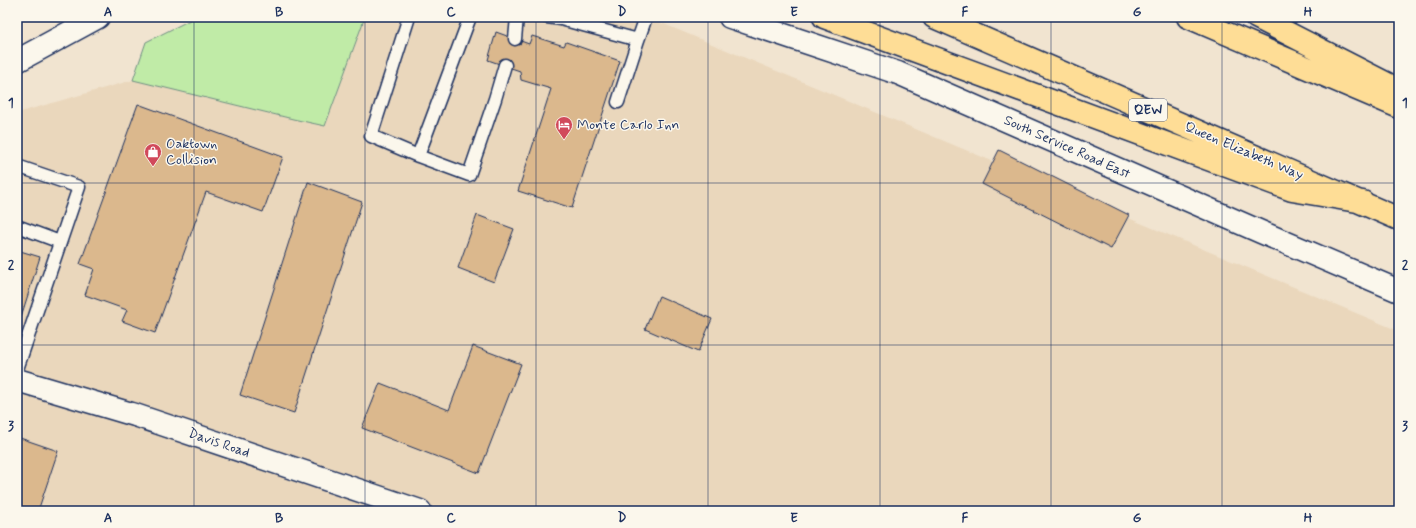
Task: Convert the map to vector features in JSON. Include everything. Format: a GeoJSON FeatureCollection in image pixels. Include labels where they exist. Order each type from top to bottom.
{"type":"FeatureCollection","features":[{"type":"Feature","properties":{"kind":"highway"},"geometry":{"type":"LineString","coordinates":[[824,17],[1292,190],[1363,202]]}},
{"type":"Feature","properties":{"kind":"highway","name":"Queen Elizabeth Way"},"geometry":{"type":"LineString","coordinates":[[934,17],[1399,218]]}},
{"type":"Feature","properties":{"kind":"highway"},"geometry":{"type":"LineString","coordinates":[[1188,17],[1399,107]]}},
{"type":"Feature","properties":{"kind":"highway"},"geometry":{"type":"LineString","coordinates":[[1256,17],[1399,90]]}},
{"type":"Feature","properties":{"kind":"street"},"geometry":{"type":"LineString","coordinates":[[17,61],[98,17]]}},
{"type":"Feature","properties":{"kind":"street","name":"South Service Road East"},"geometry":{"type":"LineString","coordinates":[[730,17],[898,73],[1399,291]]}},
{"type":"Feature","properties":{"kind":"street","name":"Davis Road"},"geometry":{"type":"LineString","coordinates":[[17,380],[135,415],[420,511]]}},
{"type":"Feature","properties":{"kind":"lane"},"geometry":{"type":"LineString","coordinates":[[409,17],[371,136],[418,156],[469,174],[505,65]]}},
{"type":"Feature","properties":{"kind":"lane"},"geometry":{"type":"LineString","coordinates":[[418,156],[470,17]]}},
{"type":"Feature","properties":{"kind":"lane"},"geometry":{"type":"LineString","coordinates":[[515,38],[518,17]]}},
{"type":"Feature","properties":{"kind":"lane"},"geometry":{"type":"LineString","coordinates":[[547,17],[561,19],[638,40]]}},
{"type":"Feature","properties":{"kind":"lane"},"geometry":{"type":"LineString","coordinates":[[618,102],[646,17]]}},
{"type":"Feature","properties":{"kind":"lane"},"geometry":{"type":"LineString","coordinates":[[17,166],[79,187],[17,369]]}},
{"type":"Feature","properties":{"kind":"lane"},"geometry":{"type":"LineString","coordinates":[[17,226],[60,242]]}},
{"type":"Feature","properties":{"kind":"shaded area"},"geometry":{"type":"Polygon","coordinates":[[[365,17],[631,17],[664,24],[1399,331],[1399,511],[17,511],[17,113],[133,80],[325,126],[365,17]]]}},
{"type":"Feature","properties":{"kind":"green space"},"geometry":{"type":"Polygon","coordinates":[[[196,17],[365,17],[325,126],[133,80],[146,42],[196,17]]]}},
{"type":"Feature","properties":{"kind":"building","name":"Monte Carlo Inn"},"geometry":{"type":"Polygon","coordinates":[[[496,32],[529,44],[532,36],[564,46],[566,42],[620,61],[572,208],[518,191],[551,89],[521,80],[520,71],[488,60],[496,32]]]}},
{"type":"Feature","properties":{"kind":"building"},"geometry":{"type":"Polygon","coordinates":[[[138,104],[283,157],[263,212],[206,192],[155,333],[122,321],[127,310],[85,295],[94,269],[80,264],[138,104]]]}},
{"type":"Feature","properties":{"kind":"building"},"geometry":{"type":"Polygon","coordinates":[[[999,150],[1129,215],[1111,249],[982,184],[999,150]]]}},
{"type":"Feature","properties":{"kind":"building"},"geometry":{"type":"Polygon","coordinates":[[[308,182],[362,202],[294,413],[240,395],[308,182]]]}},
{"type":"Feature","properties":{"kind":"building"},"geometry":{"type":"Polygon","coordinates":[[[477,215],[514,229],[494,282],[458,268],[477,215]]]}},
{"type":"Feature","properties":{"kind":"building"},"geometry":{"type":"Polygon","coordinates":[[[17,250],[40,257],[19,323],[17,322],[17,250]]]}},
{"type":"Feature","properties":{"kind":"building"},"geometry":{"type":"Polygon","coordinates":[[[659,296],[712,319],[698,352],[645,329],[659,296]]]}},
{"type":"Feature","properties":{"kind":"building"},"geometry":{"type":"Polygon","coordinates":[[[473,346],[521,364],[479,473],[362,428],[380,383],[449,410],[473,346]]]}},
{"type":"Feature","properties":{"kind":"building"},"geometry":{"type":"Polygon","coordinates":[[[17,437],[58,451],[38,511],[17,511],[17,437]]]}},
{"type":"Feature","properties":{"kind":"place","name":"Monte Carlo Inn"},"geometry":{"type":"Point","coordinates":[564,140]}},
{"type":"Feature","properties":{"kind":"place","name":"Oaktown Collision"},"geometry":{"type":"Point","coordinates":[153,167]}}]}
